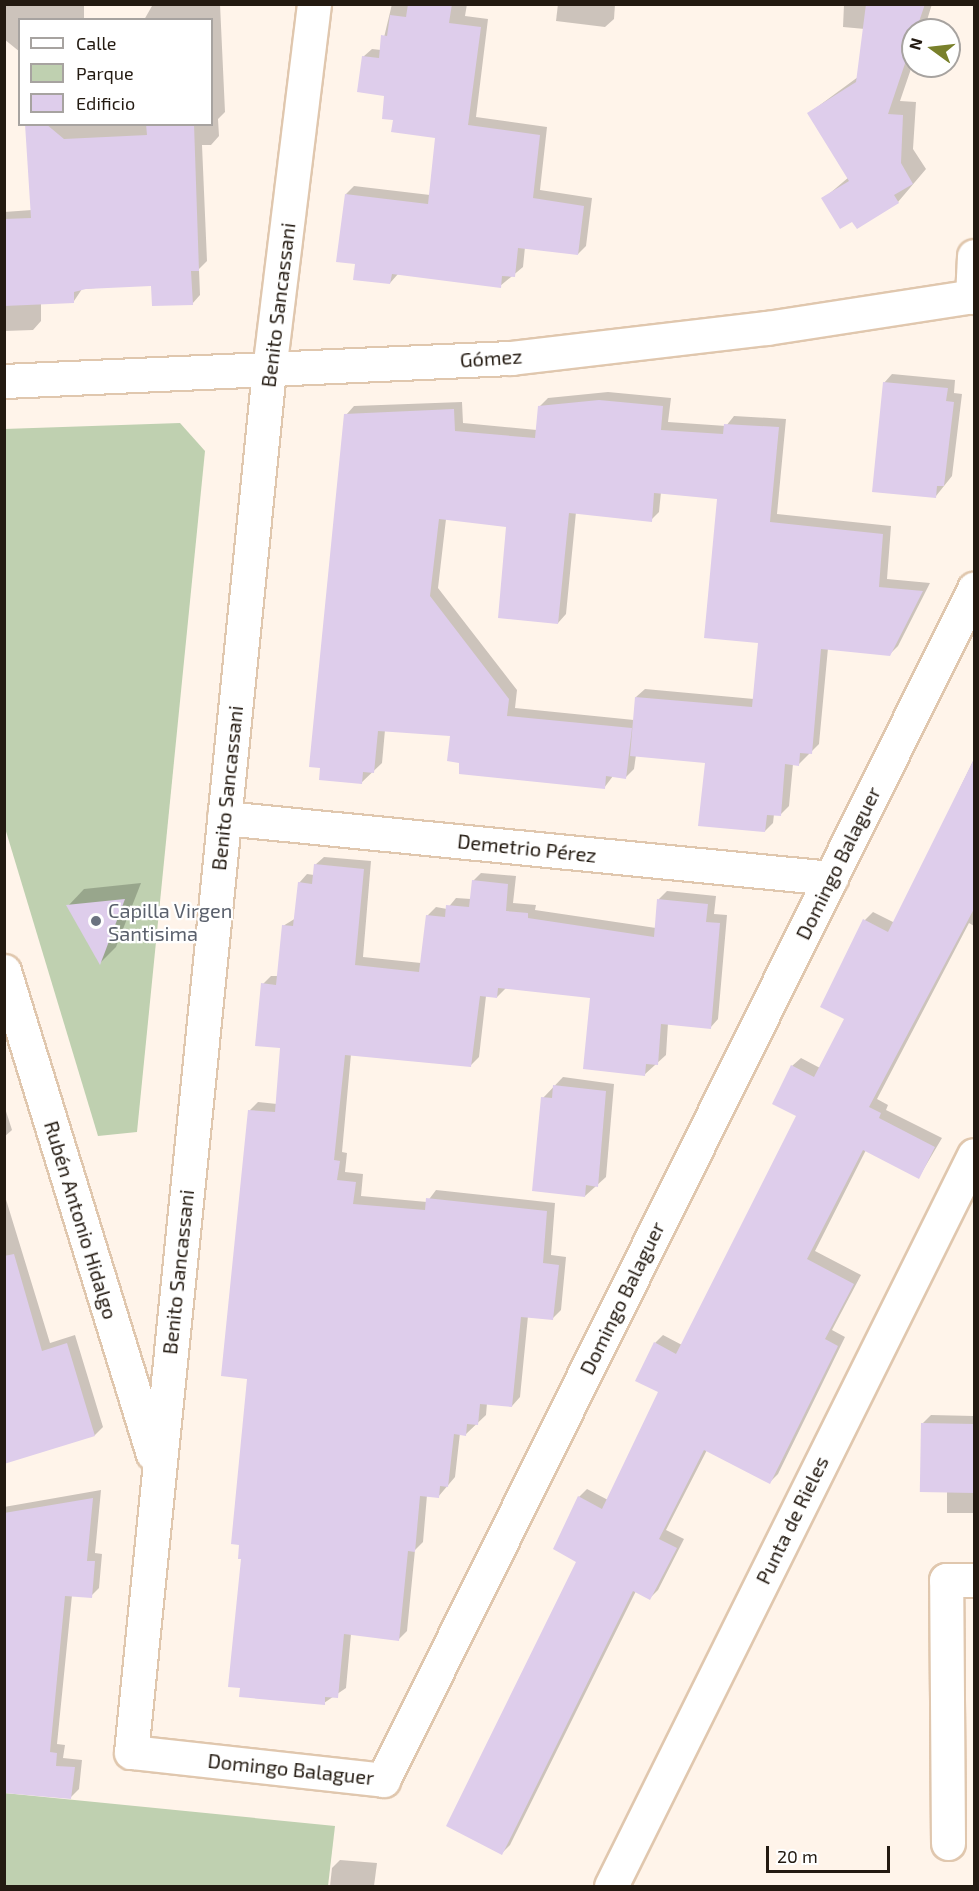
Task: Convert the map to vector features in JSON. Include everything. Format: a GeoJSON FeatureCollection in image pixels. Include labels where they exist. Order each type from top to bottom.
{"type":"FeatureCollection","features":[{"type":"Feature","properties":{"kind":"street","name":"Benito Sancassani"},"geometry":{"type":"LineString","coordinates":[[131,1752],[269,370],[314,4]]}},
{"type":"Feature","properties":{"kind":"street"},"geometry":{"type":"LineString","coordinates":[[973,296],[975,256]]}},
{"type":"Feature","properties":{"kind":"street","name":"Gómez"},"geometry":{"type":"LineString","coordinates":[[4,381],[511,358],[767,327],[973,296]]}},
{"type":"Feature","properties":{"kind":"street","name":"Domingo Balaguer"},"geometry":{"type":"LineString","coordinates":[[131,1752],[383,1780],[975,590]]}},
{"type":"Feature","properties":{"kind":"street","name":"Demetrio Pérez"},"geometry":{"type":"LineString","coordinates":[[224,818],[831,878]]}},
{"type":"Feature","properties":{"kind":"street","name":"Rubén Antonio Hidalgo"},"geometry":{"type":"LineString","coordinates":[[4,971],[158,1470]]}},
{"type":"Feature","properties":{"kind":"street","name":"Punta de Rieles"},"geometry":{"type":"LineString","coordinates":[[611,1887],[975,1155]]}},
{"type":"Feature","properties":{"kind":"street"},"geometry":{"type":"LineString","coordinates":[[948,1843],[946,1580],[975,1580]]}},
{"type":"Feature","properties":{"kind":"green space"},"geometry":{"type":"Polygon","coordinates":[[[180,423],[205,451],[137,1132],[98,1136],[5,828],[4,429],[180,423]]]}},
{"type":"Feature","properties":{"kind":"green space"},"geometry":{"type":"Polygon","coordinates":[[[4,1793],[335,1826],[328,1886],[5,1886],[4,1793]]]}},
{"type":"Feature","properties":{"kind":"building"},"geometry":{"type":"Polygon","coordinates":[[[408,4],[452,4],[449,23],[481,27],[468,125],[540,135],[533,198],[584,206],[578,255],[518,248],[515,277],[502,276],[501,288],[392,274],[390,284],[353,280],[355,264],[336,262],[345,194],[428,204],[435,138],[391,132],[393,120],[382,119],[384,96],[357,92],[362,56],[379,58],[381,35],[387,36],[390,15],[406,17],[408,4]]]}},
{"type":"Feature","properties":{"kind":"building"},"geometry":{"type":"Polygon","coordinates":[[[866,4],[925,4],[920,18],[901,18],[901,75],[888,114],[903,115],[901,163],[913,184],[894,195],[899,203],[857,229],[852,222],[840,229],[821,198],[849,181],[807,113],[856,82],[866,4]]]}},
{"type":"Feature","properties":{"kind":"building"},"geometry":{"type":"Polygon","coordinates":[[[25,126],[48,126],[64,139],[147,135],[146,126],[194,126],[199,271],[191,271],[193,305],[152,306],[151,286],[86,289],[74,292],[74,303],[4,306],[4,219],[31,218],[25,126]]]}},
{"type":"Feature","properties":{"kind":"building"},"geometry":{"type":"Polygon","coordinates":[[[883,382],[948,388],[946,401],[954,402],[944,486],[937,486],[936,498],[872,492],[883,382]]]}},
{"type":"Feature","properties":{"kind":"building"},"geometry":{"type":"Polygon","coordinates":[[[599,400],[663,406],[661,430],[723,434],[724,424],[779,427],[770,522],[883,534],[879,587],[923,591],[890,656],[821,649],[812,754],[800,753],[799,766],[785,764],[781,816],[767,815],[765,832],[698,826],[705,763],[630,756],[635,697],[752,707],[758,643],[704,638],[717,499],[654,493],[652,522],[569,513],[558,624],[498,618],[506,527],[439,519],[430,596],[509,699],[507,716],[632,728],[626,779],[606,776],[605,789],[459,774],[459,763],[447,761],[450,736],[378,731],[374,773],[363,772],[362,784],[319,780],[320,768],[309,767],[344,414],[454,409],[455,431],[535,438],[538,406],[599,400]]]}},
{"type":"Feature","properties":{"kind":"building"},"geometry":{"type":"Polygon","coordinates":[[[975,757],[975,907],[869,1107],[881,1113],[879,1118],[935,1147],[919,1179],[863,1150],[807,1259],[854,1284],[825,1339],[838,1346],[770,1484],[704,1450],[659,1539],[677,1548],[650,1600],[633,1591],[502,1855],[446,1826],[576,1562],[553,1549],[578,1496],[602,1509],[658,1392],[635,1381],[654,1342],[676,1354],[796,1116],[772,1104],[791,1065],[814,1077],[844,1019],[820,1007],[863,919],[888,932],[975,757]]]}},
{"type":"Feature","properties":{"kind":"building"},"geometry":{"type":"Polygon","coordinates":[[[314,864],[364,869],[355,965],[419,972],[426,915],[445,917],[446,905],[469,907],[472,880],[508,884],[506,911],[528,913],[528,918],[654,937],[657,899],[708,904],[706,922],[720,923],[711,1029],[661,1024],[658,1065],[646,1064],[645,1076],[583,1069],[590,998],[498,988],[497,998],[480,996],[471,1067],[345,1055],[334,1160],[340,1161],[337,1180],[356,1182],[353,1204],[425,1210],[426,1198],[547,1211],[543,1263],[559,1265],[553,1320],[521,1317],[512,1407],[480,1404],[478,1425],[467,1424],[466,1436],[454,1434],[448,1487],[440,1486],[439,1498],[420,1496],[415,1552],[408,1551],[399,1641],[344,1634],[338,1698],[325,1697],[325,1705],[239,1697],[240,1688],[228,1687],[241,1559],[238,1559],[239,1545],[231,1544],[247,1379],[221,1376],[248,1110],[275,1112],[280,1048],[255,1046],[261,983],[276,985],[282,925],[293,926],[298,882],[312,884],[314,864]]]}},
{"type":"Feature","properties":{"kind":"building","name":"Capilla Virgen Santisima"},"geometry":{"type":"Polygon","coordinates":[[[125,899],[100,965],[66,905],[125,899]]]}},
{"type":"Feature","properties":{"kind":"building"},"geometry":{"type":"Polygon","coordinates":[[[553,1085],[606,1091],[598,1187],[586,1185],[585,1197],[532,1191],[541,1097],[552,1098],[553,1085]]]}},
{"type":"Feature","properties":{"kind":"building"},"geometry":{"type":"Polygon","coordinates":[[[14,1254],[42,1351],[67,1343],[95,1436],[4,1464],[4,1256],[14,1254]]]}},
{"type":"Feature","properties":{"kind":"building"},"geometry":{"type":"Polygon","coordinates":[[[921,1423],[974,1424],[974,1493],[920,1492],[921,1423]]]}},
{"type":"Feature","properties":{"kind":"building"},"geometry":{"type":"Polygon","coordinates":[[[93,1498],[87,1561],[95,1561],[92,1598],[65,1596],[50,1752],[57,1753],[56,1766],[75,1767],[71,1799],[4,1793],[4,1513],[93,1498]]]}},
{"type":"Feature","properties":{"kind":"place","name":"Capilla Virgen Santisima"},"geometry":{"type":"Point","coordinates":[96,921]}}]}
